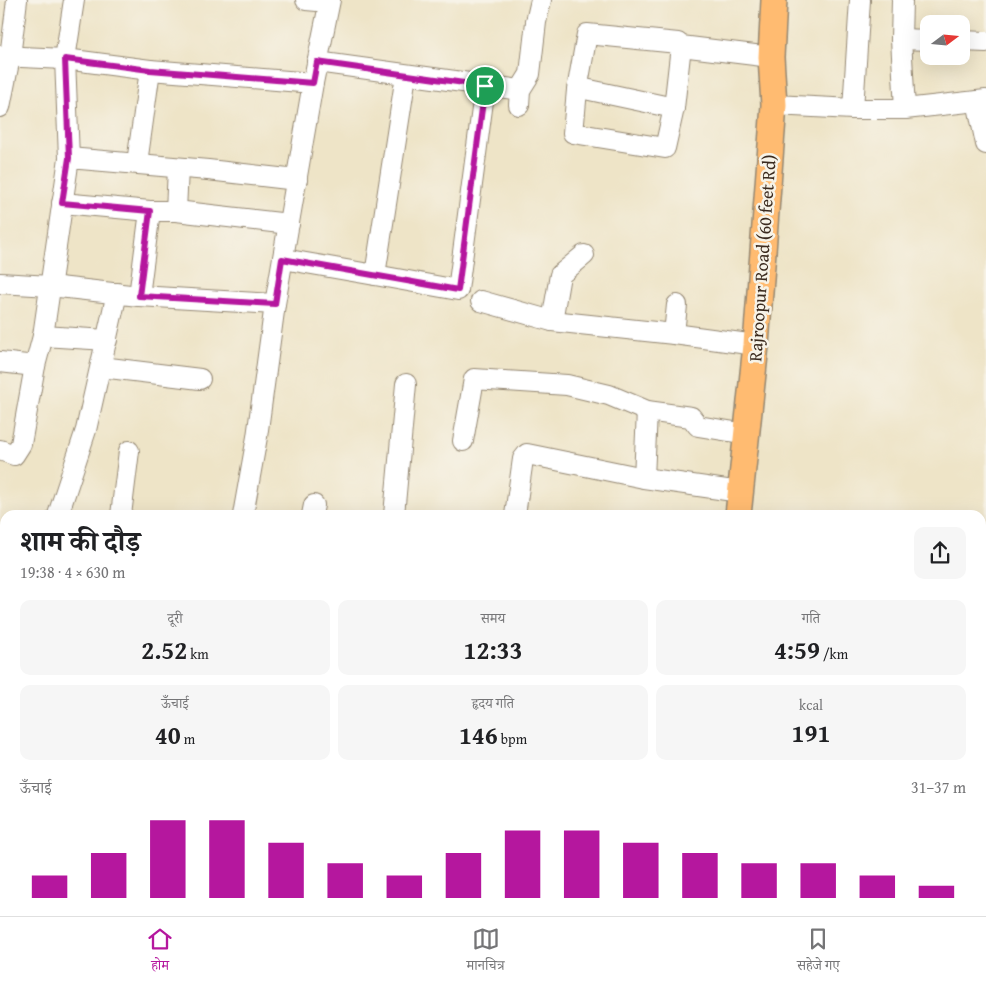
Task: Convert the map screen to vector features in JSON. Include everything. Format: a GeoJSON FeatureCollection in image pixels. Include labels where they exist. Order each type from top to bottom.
{"type":"FeatureCollection","features":[{"type":"Feature","properties":{"kind":"main road","name":"Rajroopur Road (60 feet Rd)"},"geometry":{"type":"LineString","coordinates":[[739,504],[756,345],[774,105],[771,57],[774,0]]}},
{"type":"Feature","properties":{"kind":"street"},"geometry":{"type":"LineString","coordinates":[[0,107],[5,56],[17,0]]}},
{"type":"Feature","properties":{"kind":"street"},"geometry":{"type":"LineString","coordinates":[[0,450],[14,455],[21,444],[35,366],[43,336],[69,158],[65,59],[74,0]]}},
{"type":"Feature","properties":{"kind":"street"},"geometry":{"type":"LineString","coordinates":[[244,510],[257,437],[282,259],[329,1],[306,0]]}},
{"type":"Feature","properties":{"kind":"street"},"geometry":{"type":"LineString","coordinates":[[317,62],[485,86],[520,98],[530,74],[536,22],[541,0]]}},
{"type":"Feature","properties":{"kind":"street"},"geometry":{"type":"LineString","coordinates":[[853,109],[860,0]]}},
{"type":"Feature","properties":{"kind":"street"},"geometry":{"type":"LineString","coordinates":[[902,0],[901,39],[904,109]]}},
{"type":"Feature","properties":{"kind":"street"},"geometry":{"type":"LineString","coordinates":[[682,46],[674,108],[665,148],[573,133],[577,90],[587,34],[678,43],[682,46],[771,57]]}},
{"type":"Feature","properties":{"kind":"street"},"geometry":{"type":"LineString","coordinates":[[901,39],[920,40]]}},
{"type":"Feature","properties":{"kind":"street"},"geometry":{"type":"LineString","coordinates":[[970,41],[986,42]]}},
{"type":"Feature","properties":{"kind":"street"},"geometry":{"type":"LineString","coordinates":[[5,56],[65,59],[150,70],[313,83]]}},
{"type":"Feature","properties":{"kind":"street"},"geometry":{"type":"LineString","coordinates":[[137,163],[150,70]]}},
{"type":"Feature","properties":{"kind":"street"},"geometry":{"type":"LineString","coordinates":[[375,275],[406,75]]}},
{"type":"Feature","properties":{"kind":"street"},"geometry":{"type":"LineString","coordinates":[[282,259],[458,290],[485,86]]}},
{"type":"Feature","properties":{"kind":"street"},"geometry":{"type":"LineString","coordinates":[[577,90],[585,89],[674,108]]}},
{"type":"Feature","properties":{"kind":"street"},"geometry":{"type":"LineString","coordinates":[[774,105],[853,109],[904,109],[981,100],[986,144]]}},
{"type":"Feature","properties":{"kind":"street"},"geometry":{"type":"LineString","coordinates":[[69,158],[137,163],[297,180]]}},
{"type":"Feature","properties":{"kind":"street"},"geometry":{"type":"LineString","coordinates":[[176,211],[178,168]]}},
{"type":"Feature","properties":{"kind":"street"},"geometry":{"type":"LineString","coordinates":[[62,203],[150,211],[176,211],[289,224]]}},
{"type":"Feature","properties":{"kind":"street"},"geometry":{"type":"LineString","coordinates":[[139,296],[150,211]]}},
{"type":"Feature","properties":{"kind":"street"},"geometry":{"type":"LineString","coordinates":[[552,321],[560,275],[584,255]]}},
{"type":"Feature","properties":{"kind":"street"},"geometry":{"type":"LineString","coordinates":[[0,283],[50,286],[139,296],[275,304]]}},
{"type":"Feature","properties":{"kind":"street"},"geometry":{"type":"LineString","coordinates":[[60,510],[86,430],[117,293]]}},
{"type":"Feature","properties":{"kind":"street"},"geometry":{"type":"LineString","coordinates":[[481,300],[552,321],[756,345]]}},
{"type":"Feature","properties":{"kind":"street"},"geometry":{"type":"LineString","coordinates":[[674,334],[677,305]]}},
{"type":"Feature","properties":{"kind":"street"},"geometry":{"type":"LineString","coordinates":[[43,336],[107,340]]}},
{"type":"Feature","properties":{"kind":"street"},"geometry":{"type":"LineString","coordinates":[[0,362],[35,366]]}},
{"type":"Feature","properties":{"kind":"street"},"geometry":{"type":"LineString","coordinates":[[101,367],[200,379]]}},
{"type":"Feature","properties":{"kind":"street"},"geometry":{"type":"LineString","coordinates":[[463,442],[474,379],[567,385],[609,395],[647,411],[691,417],[698,426],[747,434]]}},
{"type":"Feature","properties":{"kind":"street"},"geometry":{"type":"LineString","coordinates":[[394,510],[406,384]]}},
{"type":"Feature","properties":{"kind":"street"},"geometry":{"type":"LineString","coordinates":[[644,478],[647,411]]}},
{"type":"Feature","properties":{"kind":"street"},"geometry":{"type":"LineString","coordinates":[[122,510],[129,451]]}},
{"type":"Feature","properties":{"kind":"street"},"geometry":{"type":"LineString","coordinates":[[516,510],[523,458],[527,454],[644,478],[739,504]]}},
{"type":"Feature","properties":{"kind":"route"},"geometry":{"type":"LineString","coordinates":[[65,59],[150,70],[313,83],[317,62],[485,86],[458,290],[282,259],[275,304],[139,296],[150,211],[62,203],[69,158],[65,59]]}}]}
